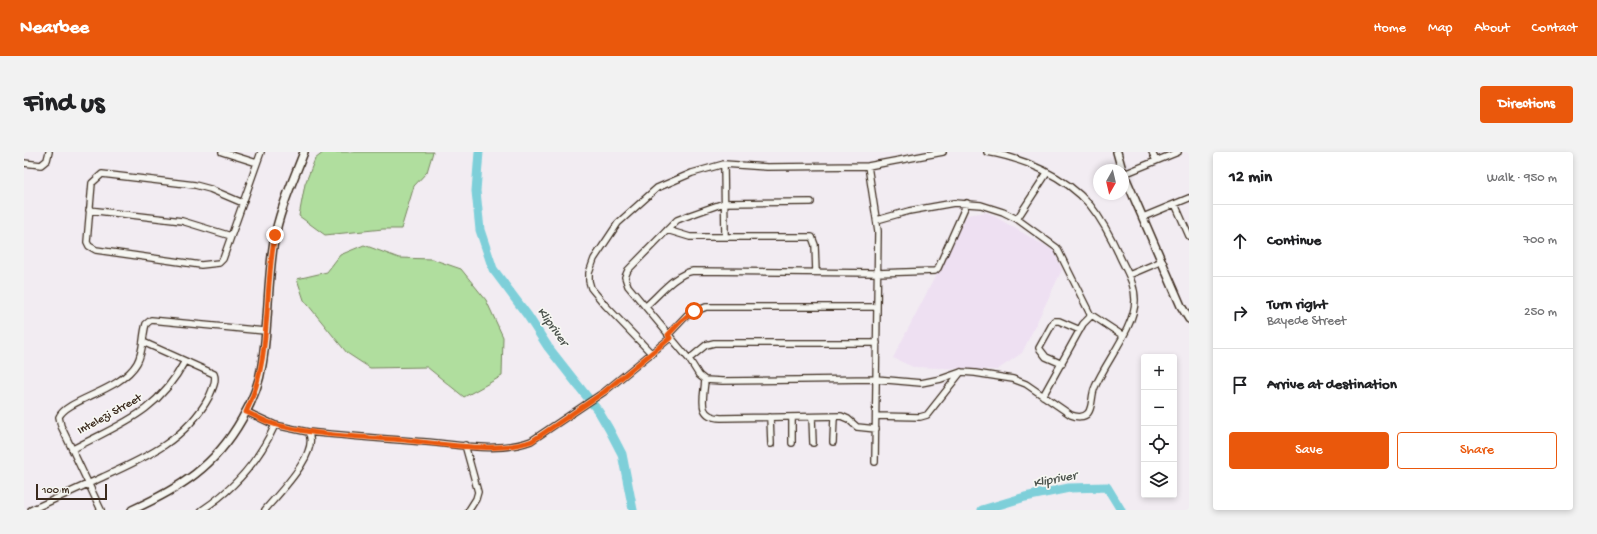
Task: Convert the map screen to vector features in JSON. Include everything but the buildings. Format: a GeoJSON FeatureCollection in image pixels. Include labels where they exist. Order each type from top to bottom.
{"type":"FeatureCollection","features":[{"type":"Feature","properties":{"kind":"street"},"geometry":{"type":"LineString","coordinates":[[24,163],[41,165],[47,160],[49,152]]}},
{"type":"Feature","properties":{"kind":"street"},"geometry":{"type":"LineString","coordinates":[[222,152],[257,163]]}},
{"type":"Feature","properties":{"kind":"street"},"geometry":{"type":"LineString","coordinates":[[243,203],[210,189],[195,185],[106,174],[98,176],[92,183],[87,242],[89,246],[96,250],[201,265],[214,265],[223,259],[262,152]]}},
{"type":"Feature","properties":{"kind":"street"},"geometry":{"type":"LineString","coordinates":[[132,510],[172,490],[207,465],[221,452],[246,412],[259,382],[275,235],[304,152]]}},
{"type":"Feature","properties":{"kind":"street"},"geometry":{"type":"LineString","coordinates":[[652,354],[605,305],[591,288],[589,273],[594,260],[618,223],[653,192],[667,182],[724,164],[767,167],[868,166],[943,152]]}},
{"type":"Feature","properties":{"kind":"street"},"geometry":{"type":"LineString","coordinates":[[811,202],[724,203],[677,220],[631,265],[626,274],[628,286],[646,306],[669,337],[689,359],[695,371],[705,380],[722,382],[876,379],[928,382],[961,372],[1013,379],[1026,384],[1071,415],[1080,417],[1088,414],[1095,387],[1132,318],[1135,309],[1134,289],[1129,275],[1106,228],[1090,206],[1074,191],[1047,173],[1022,161],[986,152]]}},
{"type":"Feature","properties":{"kind":"street"},"geometry":{"type":"LineString","coordinates":[[1117,152],[1121,164]]}},
{"type":"Feature","properties":{"kind":"street"},"geometry":{"type":"LineString","coordinates":[[1152,152],[1156,161]]}},
{"type":"Feature","properties":{"kind":"street"},"geometry":{"type":"LineString","coordinates":[[1129,170],[1178,152]]}},
{"type":"Feature","properties":{"kind":"street"},"geometry":{"type":"LineString","coordinates":[[724,164],[725,237]]}},
{"type":"Feature","properties":{"kind":"street"},"geometry":{"type":"LineString","coordinates":[[868,166],[877,220],[875,462]]}},
{"type":"Feature","properties":{"kind":"street"},"geometry":{"type":"LineString","coordinates":[[1017,219],[1047,173]]}},
{"type":"Feature","properties":{"kind":"street"},"geometry":{"type":"LineString","coordinates":[[1129,186],[1181,306],[1189,319]]}},
{"type":"Feature","properties":{"kind":"street"},"geometry":{"type":"LineString","coordinates":[[1143,217],[1189,198]]}},
{"type":"Feature","properties":{"kind":"street"},"geometry":{"type":"LineString","coordinates":[[877,220],[929,206],[966,203],[989,207],[1017,219],[1059,250],[1091,316],[1122,335]]}},
{"type":"Feature","properties":{"kind":"street"},"geometry":{"type":"LineString","coordinates":[[646,306],[678,278],[688,272],[877,273],[936,270],[966,203]]}},
{"type":"Feature","properties":{"kind":"street"},"geometry":{"type":"LineString","coordinates":[[1175,204],[1189,236]]}},
{"type":"Feature","properties":{"kind":"street"},"geometry":{"type":"LineString","coordinates":[[90,210],[182,221],[231,236]]}},
{"type":"Feature","properties":{"kind":"street"},"geometry":{"type":"LineString","coordinates":[[667,230],[690,237],[812,236],[815,245],[816,272]]}},
{"type":"Feature","properties":{"kind":"street"},"geometry":{"type":"LineString","coordinates":[[1129,275],[1162,261]]}},
{"type":"Feature","properties":{"kind":"street"},"geometry":{"type":"LineString","coordinates":[[246,412],[275,425],[308,432],[466,445],[504,447],[518,446],[532,441],[604,392],[652,354],[688,315],[706,307],[877,307]]}},
{"type":"Feature","properties":{"kind":"street"},"geometry":{"type":"LineString","coordinates":[[1043,396],[1080,330],[1091,316]]}},
{"type":"Feature","properties":{"kind":"street"},"geometry":{"type":"LineString","coordinates":[[101,510],[73,448],[61,426],[60,415],[66,409],[108,389],[124,378],[137,363],[146,324],[154,320],[265,330]]}},
{"type":"Feature","properties":{"kind":"street"},"geometry":{"type":"LineString","coordinates":[[1062,364],[1046,357],[1039,348],[1050,327],[1054,321],[1059,321],[1080,330]]}},
{"type":"Feature","properties":{"kind":"street"},"geometry":{"type":"LineString","coordinates":[[31,510],[150,455],[180,434],[202,408],[212,390],[216,376],[213,373],[143,342]]}},
{"type":"Feature","properties":{"kind":"street"},"geometry":{"type":"LineString","coordinates":[[689,359],[706,345],[714,343],[876,343]]}},
{"type":"Feature","properties":{"kind":"street","name":"Intelezi Street"},"geometry":{"type":"LineString","coordinates":[[73,448],[134,417],[152,405],[166,391],[185,361]]}},
{"type":"Feature","properties":{"kind":"street"},"geometry":{"type":"LineString","coordinates":[[876,416],[920,417],[927,415],[961,372]]}},
{"type":"Feature","properties":{"kind":"street"},"geometry":{"type":"LineString","coordinates":[[705,380],[703,408],[707,416],[716,418],[834,417],[846,418],[860,428],[876,429]]}},
{"type":"Feature","properties":{"kind":"street"},"geometry":{"type":"LineString","coordinates":[[770,417],[771,444]]}},
{"type":"Feature","properties":{"kind":"street"},"geometry":{"type":"LineString","coordinates":[[792,417],[792,443]]}},
{"type":"Feature","properties":{"kind":"street"},"geometry":{"type":"LineString","coordinates":[[812,417],[813,443]]}},
{"type":"Feature","properties":{"kind":"street"},"geometry":{"type":"LineString","coordinates":[[833,442],[834,417]]}},
{"type":"Feature","properties":{"kind":"street"},"geometry":{"type":"LineString","coordinates":[[202,510],[232,488],[267,443],[275,425]]}},
{"type":"Feature","properties":{"kind":"street"},"geometry":{"type":"LineString","coordinates":[[265,510],[307,457],[310,441],[308,432]]}},
{"type":"Feature","properties":{"kind":"street"},"geometry":{"type":"LineString","coordinates":[[466,445],[478,492],[476,499],[469,510]]}},
{"type":"Feature","properties":{"kind":"shaded area"},"geometry":{"type":"Polygon","coordinates":[[[987,212],[1054,251],[1062,270],[1022,353],[997,370],[913,367],[893,358],[967,215],[987,212]]]}},
{"type":"Feature","properties":{"kind":"green space"},"geometry":{"type":"Polygon","coordinates":[[[324,152],[433,152],[427,172],[414,186],[401,229],[383,229],[325,235],[299,216],[305,184],[315,159],[324,152]]]}},
{"type":"Feature","properties":{"kind":"green space"},"geometry":{"type":"Polygon","coordinates":[[[364,245],[399,258],[432,259],[461,269],[486,300],[503,337],[502,376],[464,397],[427,367],[370,368],[347,353],[304,300],[297,279],[327,272],[340,255],[364,245]]]}},
{"type":"Feature","properties":{"kind":"waterway","name":"Klipriver"},"geometry":{"type":"LineString","coordinates":[[479,152],[476,191],[480,230],[493,269],[528,316],[548,347],[599,412],[609,429],[622,454],[633,510]]}},
{"type":"Feature","properties":{"kind":"waterway","name":"Klipriver"},"geometry":{"type":"LineString","coordinates":[[982,510],[1025,497],[1069,488],[1107,487],[1121,510]]}},
{"type":"Feature","properties":{"kind":"route"},"geometry":{"type":"LineString","coordinates":[[275,235],[270,271],[262,365],[256,392],[246,412],[275,425],[308,432],[447,444],[504,447],[518,446],[532,441],[604,392],[670,338],[668,335],[681,321],[694,311]]}}]}
